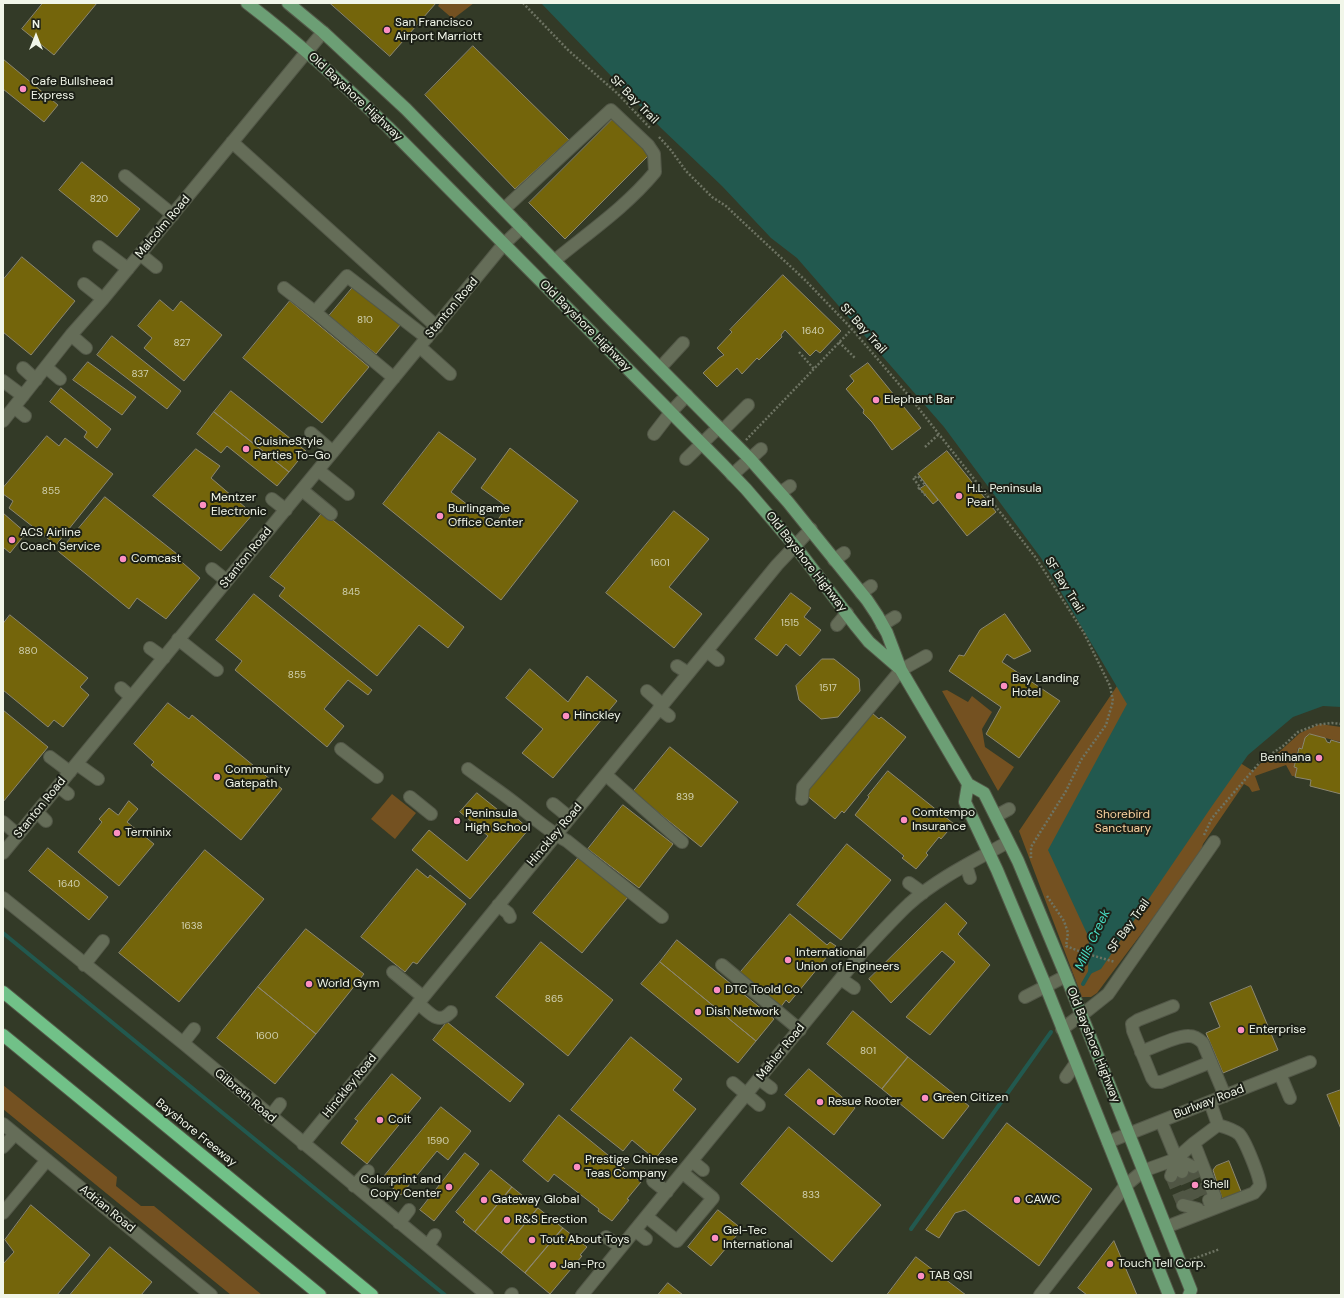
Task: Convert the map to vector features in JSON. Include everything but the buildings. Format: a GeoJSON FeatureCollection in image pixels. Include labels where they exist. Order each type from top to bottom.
{"type":"FeatureCollection","features":[{"type":"Feature","properties":{"kind":"highway","name":"Bayshore Freeway"},"geometry":{"type":"LineString","coordinates":[[3,992],[372,1295]]}},
{"type":"Feature","properties":{"kind":"highway"},"geometry":{"type":"LineString","coordinates":[[3,1035],[320,1295]]}},
{"type":"Feature","properties":{"kind":"main road","name":"Old Bayshore Highway"},"geometry":{"type":"LineString","coordinates":[[247,3],[307,52],[347,88],[427,166],[503,245],[732,475],[795,546],[869,642],[901,670]]}},
{"type":"Feature","properties":{"kind":"main road","name":"Old Bayshore Highway"},"geometry":{"type":"LineString","coordinates":[[288,3],[323,32],[406,109],[720,429],[750,459],[785,490],[811,530],[834,560],[866,590],[887,633],[901,670],[968,784],[984,792],[1018,861],[1082,1014],[1191,1290],[1189,1295]]}},
{"type":"Feature","properties":{"kind":"main road","name":"Old Bayshore Highway"},"geometry":{"type":"LineString","coordinates":[[968,784],[965,802],[989,852],[1046,987],[1169,1295]]}},
{"type":"Feature","properties":{"kind":"street","name":"Malcolm Road"},"geometry":{"type":"LineString","coordinates":[[3,421],[71,335],[128,269],[323,32]]}},
{"type":"Feature","properties":{"kind":"street"},"geometry":{"type":"LineString","coordinates":[[504,209],[611,110],[648,145],[654,154],[654,172],[646,183],[610,217],[554,261]]}},
{"type":"Feature","properties":{"kind":"street"},"geometry":{"type":"LineString","coordinates":[[232,142],[437,327]]}},
{"type":"Feature","properties":{"kind":"street"},"geometry":{"type":"LineString","coordinates":[[125,176],[172,215]]}},
{"type":"Feature","properties":{"kind":"street","name":"Stanton Road"},"geometry":{"type":"LineString","coordinates":[[3,853],[503,245],[522,227]]}},
{"type":"Feature","properties":{"kind":"street"},"geometry":{"type":"LineString","coordinates":[[99,247],[128,269]]}},
{"type":"Feature","properties":{"kind":"street"},"geometry":{"type":"LineString","coordinates":[[140,254],[156,267]]}},
{"type":"Feature","properties":{"kind":"street"},"geometry":{"type":"LineString","coordinates":[[315,312],[347,276],[424,342],[450,374]]}},
{"type":"Feature","properties":{"kind":"street"},"geometry":{"type":"LineString","coordinates":[[84,284],[103,299]]}},
{"type":"Feature","properties":{"kind":"street"},"geometry":{"type":"LineString","coordinates":[[284,288],[394,378]]}},
{"type":"Feature","properties":{"kind":"street"},"geometry":{"type":"LineString","coordinates":[[71,335],[86,348]]}},
{"type":"Feature","properties":{"kind":"street"},"geometry":{"type":"LineString","coordinates":[[660,368],[683,343]]}},
{"type":"Feature","properties":{"kind":"street"},"geometry":{"type":"LineString","coordinates":[[46,366],[60,379]]}},
{"type":"Feature","properties":{"kind":"street"},"geometry":{"type":"LineString","coordinates":[[23,368],[36,380]]}},
{"type":"Feature","properties":{"kind":"street"},"geometry":{"type":"LineString","coordinates":[[3,382],[23,396]]}},
{"type":"Feature","properties":{"kind":"street"},"geometry":{"type":"LineString","coordinates":[[654,434],[670,412],[687,395]]}},
{"type":"Feature","properties":{"kind":"street"},"geometry":{"type":"LineString","coordinates":[[686,460],[701,444],[748,405]]}},
{"type":"Feature","properties":{"kind":"street"},"geometry":{"type":"LineString","coordinates":[[14,407],[25,416]]}},
{"type":"Feature","properties":{"kind":"street"},"geometry":{"type":"LineString","coordinates":[[311,433],[333,452]]}},
{"type":"Feature","properties":{"kind":"street"},"geometry":{"type":"LineString","coordinates":[[732,475],[761,449]]}},
{"type":"Feature","properties":{"kind":"street"},"geometry":{"type":"LineString","coordinates":[[318,470],[348,494]]}},
{"type":"Feature","properties":{"kind":"street"},"geometry":{"type":"LineString","coordinates":[[302,490],[331,514]]}},
{"type":"Feature","properties":{"kind":"street"},"geometry":{"type":"LineString","coordinates":[[272,499],[286,510]]}},
{"type":"Feature","properties":{"kind":"street","name":"Hinckley Road"},"geometry":{"type":"LineString","coordinates":[[303,1144],[395,1040],[421,1000],[555,835],[664,710],[687,681],[707,651],[777,565],[811,530]]}},
{"type":"Feature","properties":{"kind":"street"},"geometry":{"type":"LineString","coordinates":[[834,560],[844,553]]}},
{"type":"Feature","properties":{"kind":"street"},"geometry":{"type":"LineString","coordinates":[[212,569],[227,581]]}},
{"type":"Feature","properties":{"kind":"street"},"geometry":{"type":"LineString","coordinates":[[837,625],[847,613]]}},
{"type":"Feature","properties":{"kind":"street"},"geometry":{"type":"LineString","coordinates":[[882,625],[896,617]]}},
{"type":"Feature","properties":{"kind":"street"},"geometry":{"type":"LineString","coordinates":[[178,640],[217,670]]}},
{"type":"Feature","properties":{"kind":"street"},"geometry":{"type":"LineString","coordinates":[[150,648],[164,658]]}},
{"type":"Feature","properties":{"kind":"street"},"geometry":{"type":"LineString","coordinates":[[707,651],[718,660]]}},
{"type":"Feature","properties":{"kind":"street"},"geometry":{"type":"LineString","coordinates":[[802,799],[803,787],[901,670],[926,656]]}},
{"type":"Feature","properties":{"kind":"street"},"geometry":{"type":"LineString","coordinates":[[677,666],[687,681]]}},
{"type":"Feature","properties":{"kind":"street"},"geometry":{"type":"LineString","coordinates":[[121,688],[131,697]]}},
{"type":"Feature","properties":{"kind":"street"},"geometry":{"type":"LineString","coordinates":[[648,691],[664,710]]}},
{"type":"Feature","properties":{"kind":"street"},"geometry":{"type":"LineString","coordinates":[[341,749],[377,777]]}},
{"type":"Feature","properties":{"kind":"street"},"geometry":{"type":"LineString","coordinates":[[50,757],[98,779]]}},
{"type":"Feature","properties":{"kind":"street"},"geometry":{"type":"LineString","coordinates":[[468,769],[555,835],[567,841],[662,917]]}},
{"type":"Feature","properties":{"kind":"street"},"geometry":{"type":"LineString","coordinates":[[606,775],[682,842]]}},
{"type":"Feature","properties":{"kind":"street"},"geometry":{"type":"LineString","coordinates":[[58,786],[68,794]]}},
{"type":"Feature","properties":{"kind":"street"},"geometry":{"type":"LineString","coordinates":[[410,797],[431,814]]}},
{"type":"Feature","properties":{"kind":"street"},"geometry":{"type":"LineString","coordinates":[[553,804],[570,818]]}},
{"type":"Feature","properties":{"kind":"street"},"geometry":{"type":"LineString","coordinates":[[996,816],[1010,809]]}},
{"type":"Feature","properties":{"kind":"street"},"geometry":{"type":"LineString","coordinates":[[37,812],[46,821]]}},
{"type":"Feature","properties":{"kind":"street"},"geometry":{"type":"LineString","coordinates":[[3,822],[18,835]]}},
{"type":"Feature","properties":{"kind":"street","name":"Mahler Road"},"geometry":{"type":"LineString","coordinates":[[582,1295],[759,1079],[796,1044],[800,1030],[883,930],[910,904],[940,880],[1008,842]]}},
{"type":"Feature","properties":{"kind":"street"},"geometry":{"type":"LineString","coordinates":[[1062,1028],[1108,994],[1214,842]]}},
{"type":"Feature","properties":{"kind":"street"},"geometry":{"type":"LineString","coordinates":[[966,865],[970,878]]}},
{"type":"Feature","properties":{"kind":"street"},"geometry":{"type":"LineString","coordinates":[[909,883],[923,893]]}},
{"type":"Feature","properties":{"kind":"street","name":"Gilbreth Road"},"geometry":{"type":"LineString","coordinates":[[3,898],[84,965],[183,1043],[270,1117],[487,1295]]}},
{"type":"Feature","properties":{"kind":"street"},"geometry":{"type":"LineString","coordinates":[[498,905],[508,913],[510,917]]}},
{"type":"Feature","properties":{"kind":"street"},"geometry":{"type":"LineString","coordinates":[[84,965],[103,941]]}},
{"type":"Feature","properties":{"kind":"street"},"geometry":{"type":"LineString","coordinates":[[722,965],[800,1030]]}},
{"type":"Feature","properties":{"kind":"street"},"geometry":{"type":"LineString","coordinates":[[393,972],[421,1000],[435,1017],[445,1018],[451,1012]]}},
{"type":"Feature","properties":{"kind":"street"},"geometry":{"type":"LineString","coordinates":[[1025,997],[1066,976]]}},
{"type":"Feature","properties":{"kind":"street"},"geometry":{"type":"LineString","coordinates":[[841,979],[854,988]]}},
{"type":"Feature","properties":{"kind":"street"},"geometry":{"type":"LineString","coordinates":[[1173,1006],[1132,1024],[1133,1031],[1152,1078],[1158,1083],[1211,1062]]}},
{"type":"Feature","properties":{"kind":"street"},"geometry":{"type":"LineString","coordinates":[[183,1043],[194,1028]]}},
{"type":"Feature","properties":{"kind":"street"},"geometry":{"type":"LineString","coordinates":[[1141,1052],[1184,1036],[1199,1039],[1203,1043],[1225,1096]]}},
{"type":"Feature","properties":{"kind":"street","name":"Burlway Road"},"geometry":{"type":"LineString","coordinates":[[1108,1142],[1310,1062]]}},
{"type":"Feature","properties":{"kind":"street"},"geometry":{"type":"LineString","coordinates":[[1066,1077],[1076,1063]]}},
{"type":"Feature","properties":{"kind":"street"},"geometry":{"type":"LineString","coordinates":[[1280,1074],[1290,1098]]}},
{"type":"Feature","properties":{"kind":"street"},"geometry":{"type":"LineString","coordinates":[[759,1079],[771,1088]]}},
{"type":"Feature","properties":{"kind":"street"},"geometry":{"type":"LineString","coordinates":[[733,1083],[759,1105]]}},
{"type":"Feature","properties":{"kind":"street"},"geometry":{"type":"LineString","coordinates":[[1210,1102],[1218,1125]]}},
{"type":"Feature","properties":{"kind":"street"},"geometry":{"type":"LineString","coordinates":[[270,1117],[280,1104]]}},
{"type":"Feature","properties":{"kind":"street"},"geometry":{"type":"LineString","coordinates":[[1161,1121],[1177,1159],[1176,1174]]}},
{"type":"Feature","properties":{"kind":"street","name":"Adrian Road"},"geometry":{"type":"LineString","coordinates":[[3,1124],[209,1294]]}},
{"type":"Feature","properties":{"kind":"street"},"geometry":{"type":"LineString","coordinates":[[1040,1295],[1125,1186],[1143,1171],[1177,1159],[1218,1125]]}},
{"type":"Feature","properties":{"kind":"street"},"geometry":{"type":"LineString","coordinates":[[1183,1205],[1199,1205],[1215,1208],[1254,1193],[1260,1186],[1260,1182],[1240,1135],[1232,1130],[1218,1125]]}},
{"type":"Feature","properties":{"kind":"street"},"geometry":{"type":"LineString","coordinates":[[3,1147],[15,1134]]}},
{"type":"Feature","properties":{"kind":"street"},"geometry":{"type":"LineString","coordinates":[[1194,1144],[1215,1197],[1209,1200],[1215,1208]]}},
{"type":"Feature","properties":{"kind":"street"},"geometry":{"type":"LineString","coordinates":[[1177,1159],[1194,1167]]}},
{"type":"Feature","properties":{"kind":"street"},"geometry":{"type":"LineString","coordinates":[[3,1213],[47,1160]]}},
{"type":"Feature","properties":{"kind":"street"},"geometry":{"type":"LineString","coordinates":[[692,1161],[703,1170]]}},
{"type":"Feature","properties":{"kind":"street"},"geometry":{"type":"LineString","coordinates":[[354,1186],[368,1171]]}},
{"type":"Feature","properties":{"kind":"street"},"geometry":{"type":"LineString","coordinates":[[647,1216],[677,1241],[713,1198],[683,1173]]}},
{"type":"Feature","properties":{"kind":"street"},"geometry":{"type":"LineString","coordinates":[[653,1181],[667,1192]]}},
{"type":"Feature","properties":{"kind":"street"},"geometry":{"type":"LineString","coordinates":[[1166,1227],[1199,1205]]}},
{"type":"Feature","properties":{"kind":"street"},"geometry":{"type":"LineString","coordinates":[[399,1223],[409,1210]]}},
{"type":"Feature","properties":{"kind":"street"},"geometry":{"type":"LineString","coordinates":[[635,1230],[646,1240]]}},
{"type":"Feature","properties":{"kind":"street"},"geometry":{"type":"LineString","coordinates":[[428,1246],[435,1235]]}},
{"type":"Feature","properties":{"kind":"street"},"geometry":{"type":"LineString","coordinates":[[606,1237],[621,1247]]}},
{"type":"Feature","properties":{"kind":"path","name":"SF Bay Trail"},"geometry":{"type":"LineString","coordinates":[[522,3],[568,50],[618,94],[670,149],[686,171],[712,197],[726,206],[805,280],[852,329],[909,396],[1036,558],[1084,633],[1110,686],[1113,701],[1106,725],[1081,760],[1066,791],[1031,847],[1031,863]]}},
{"type":"Feature","properties":{"kind":"path"},"geometry":{"type":"LineString","coordinates":[[739,447],[852,329]]}},
{"type":"Feature","properties":{"kind":"path"},"geometry":{"type":"LineString","coordinates":[[839,342],[855,358]]}},
{"type":"Feature","properties":{"kind":"path"},"geometry":{"type":"LineString","coordinates":[[799,352],[814,369]]}},
{"type":"Feature","properties":{"kind":"path"},"geometry":{"type":"LineString","coordinates":[[925,447],[939,434]]}},
{"type":"Feature","properties":{"kind":"path"},"geometry":{"type":"LineString","coordinates":[[925,485],[918,476],[913,478],[920,487],[918,488],[926,496]]}},
{"type":"Feature","properties":{"kind":"path"},"geometry":{"type":"LineString","coordinates":[[1201,839],[1212,818],[1260,761],[1283,746],[1298,732],[1316,725],[1332,723],[1341,724]]}},
{"type":"Feature","properties":{"kind":"path","name":"SF Bay Trail"},"geometry":{"type":"LineString","coordinates":[[1044,891],[1064,921],[1068,933],[1066,946],[1115,962]]}},
{"type":"Feature","properties":{"kind":"path"},"geometry":{"type":"LineString","coordinates":[[1190,1260],[1220,1249]]}},
{"type":"Feature","properties":{"kind":"green space"},"geometry":{"type":"Polygon","coordinates":[[[440,3],[474,3],[453,19],[438,6],[440,3]]]}},
{"type":"Feature","properties":{"kind":"green space","name":"Shorebird Sanctuary"},"geometry":{"type":"Polygon","coordinates":[[[1117,686],[1253,771],[1262,762],[1279,752],[1300,733],[1320,724],[1341,727],[1341,742],[1310,734],[1305,738],[1302,748],[1298,748],[1294,767],[1297,768],[1295,776],[1292,776],[1286,765],[1255,776],[1260,790],[1252,792],[1249,787],[1244,784],[1203,844],[1200,855],[1097,993],[1091,997],[1082,997],[1019,831],[1117,686]]]}},
{"type":"Feature","properties":{"kind":"green space"},"geometry":{"type":"Polygon","coordinates":[[[947,690],[968,702],[972,696],[992,712],[982,729],[985,747],[1014,767],[998,791],[942,691],[947,690]]]}},
{"type":"Feature","properties":{"kind":"green space"},"geometry":{"type":"Polygon","coordinates":[[[392,794],[416,813],[395,839],[371,819],[392,794]]]}},
{"type":"Feature","properties":{"kind":"green space"},"geometry":{"type":"Polygon","coordinates":[[[3,1085],[117,1177],[116,1186],[141,1206],[154,1206],[262,1295],[231,1295],[3,1109],[3,1085]]]}},
{"type":"Feature","properties":{"kind":"water"},"geometry":{"type":"Polygon","coordinates":[[[541,3],[1341,3],[1341,707],[1323,706],[1293,717],[1248,755],[1101,969],[1088,975],[1089,938],[1048,850],[1127,704],[1041,558],[944,427],[797,258],[771,238],[722,186],[661,128],[541,3]]]}},
{"type":"Feature","properties":{"kind":"waterway"},"geometry":{"type":"LineString","coordinates":[[3,933],[445,1295]]}},
{"type":"Feature","properties":{"kind":"waterway","name":"Mills Creek"},"geometry":{"type":"LineString","coordinates":[[1083,984],[1090,972]]}},
{"type":"Feature","properties":{"kind":"waterway","name":"Mills Creek"},"geometry":{"type":"LineString","coordinates":[[911,1229],[1051,1032]]}},
{"type":"Feature","properties":{"kind":"tunnel"},"geometry":{"type":"LineString","coordinates":[[1193,1167],[1205,1196]]}},
{"type":"Feature","properties":{"kind":"tunnel"},"geometry":{"type":"LineString","coordinates":[[1182,1172],[1194,1200]]}},
{"type":"Feature","properties":{"kind":"tunnel"},"geometry":{"type":"LineString","coordinates":[[1171,1176],[1183,1205]]}},
{"type":"Feature","properties":{"kind":"place","name":"San Francisco Airport Marriott"},"geometry":{"type":"Point","coordinates":[387,30]}},
{"type":"Feature","properties":{"kind":"place","name":"Cafe Bullshead Express"},"geometry":{"type":"Point","coordinates":[23,89]}},
{"type":"Feature","properties":{"kind":"place","name":"Elephant Bar"},"geometry":{"type":"Point","coordinates":[876,400]}},
{"type":"Feature","properties":{"kind":"place","name":"CuisineStyle Parties To-Go"},"geometry":{"type":"Point","coordinates":[246,449]}},
{"type":"Feature","properties":{"kind":"place","name":"H.L. Peninsula Pearl"},"geometry":{"type":"Point","coordinates":[959,496]}},
{"type":"Feature","properties":{"kind":"place","name":"Mentzer Electronic"},"geometry":{"type":"Point","coordinates":[203,505]}},
{"type":"Feature","properties":{"kind":"place","name":"Burlingame Office Center"},"geometry":{"type":"Point","coordinates":[440,516]}},
{"type":"Feature","properties":{"kind":"place","name":"ACS Airline Coach Service"},"geometry":{"type":"Point","coordinates":[12,540]}},
{"type":"Feature","properties":{"kind":"place","name":"Comcast"},"geometry":{"type":"Point","coordinates":[123,559]}},
{"type":"Feature","properties":{"kind":"place","name":"Bay Landing Hotel"},"geometry":{"type":"Point","coordinates":[1004,686]}},
{"type":"Feature","properties":{"kind":"place","name":"Hinckley"},"geometry":{"type":"Point","coordinates":[566,716]}},
{"type":"Feature","properties":{"kind":"place","name":"Benihana"},"geometry":{"type":"Point","coordinates":[1319,758]}},
{"type":"Feature","properties":{"kind":"place","name":"Community Gatepath"},"geometry":{"type":"Point","coordinates":[217,777]}},
{"type":"Feature","properties":{"kind":"place","name":"Comtempo Insurance"},"geometry":{"type":"Point","coordinates":[904,820]}},
{"type":"Feature","properties":{"kind":"place","name":"Peninsula High School"},"geometry":{"type":"Point","coordinates":[457,821]}},
{"type":"Feature","properties":{"kind":"place","name":"Terminix"},"geometry":{"type":"Point","coordinates":[117,833]}},
{"type":"Feature","properties":{"kind":"place","name":"International Union of Engineers"},"geometry":{"type":"Point","coordinates":[788,960]}},
{"type":"Feature","properties":{"kind":"place","name":"World Gym"},"geometry":{"type":"Point","coordinates":[309,984]}},
{"type":"Feature","properties":{"kind":"place","name":"DTC Toold Co."},"geometry":{"type":"Point","coordinates":[717,990]}},
{"type":"Feature","properties":{"kind":"place","name":"Dish Network"},"geometry":{"type":"Point","coordinates":[698,1012]}},
{"type":"Feature","properties":{"kind":"place","name":"Enterprise"},"geometry":{"type":"Point","coordinates":[1241,1030]}},
{"type":"Feature","properties":{"kind":"place","name":"Green Citizen"},"geometry":{"type":"Point","coordinates":[925,1098]}},
{"type":"Feature","properties":{"kind":"place","name":"Resue Rooter"},"geometry":{"type":"Point","coordinates":[820,1102]}},
{"type":"Feature","properties":{"kind":"place","name":"Coit"},"geometry":{"type":"Point","coordinates":[380,1120]}},
{"type":"Feature","properties":{"kind":"place","name":"Prestige Chinese Teas Company"},"geometry":{"type":"Point","coordinates":[577,1167]}},
{"type":"Feature","properties":{"kind":"place","name":"Shell"},"geometry":{"type":"Point","coordinates":[1195,1185]}},
{"type":"Feature","properties":{"kind":"place","name":"Colorprint and Copy Center"},"geometry":{"type":"Point","coordinates":[449,1187]}},
{"type":"Feature","properties":{"kind":"place","name":"Gateway Global"},"geometry":{"type":"Point","coordinates":[484,1200]}},
{"type":"Feature","properties":{"kind":"place","name":"CAWC"},"geometry":{"type":"Point","coordinates":[1017,1200]}},
{"type":"Feature","properties":{"kind":"place","name":"R&S Erection"},"geometry":{"type":"Point","coordinates":[507,1220]}},
{"type":"Feature","properties":{"kind":"place","name":"Gel-Tec International"},"geometry":{"type":"Point","coordinates":[715,1238]}},
{"type":"Feature","properties":{"kind":"place","name":"Tout About Toys"},"geometry":{"type":"Point","coordinates":[532,1240]}},
{"type":"Feature","properties":{"kind":"place","name":"Touch Tell Corp."},"geometry":{"type":"Point","coordinates":[1110,1264]}},
{"type":"Feature","properties":{"kind":"place","name":"Jan-Pro"},"geometry":{"type":"Point","coordinates":[553,1265]}},
{"type":"Feature","properties":{"kind":"place","name":"TAB QSI"},"geometry":{"type":"Point","coordinates":[921,1276]}}]}
